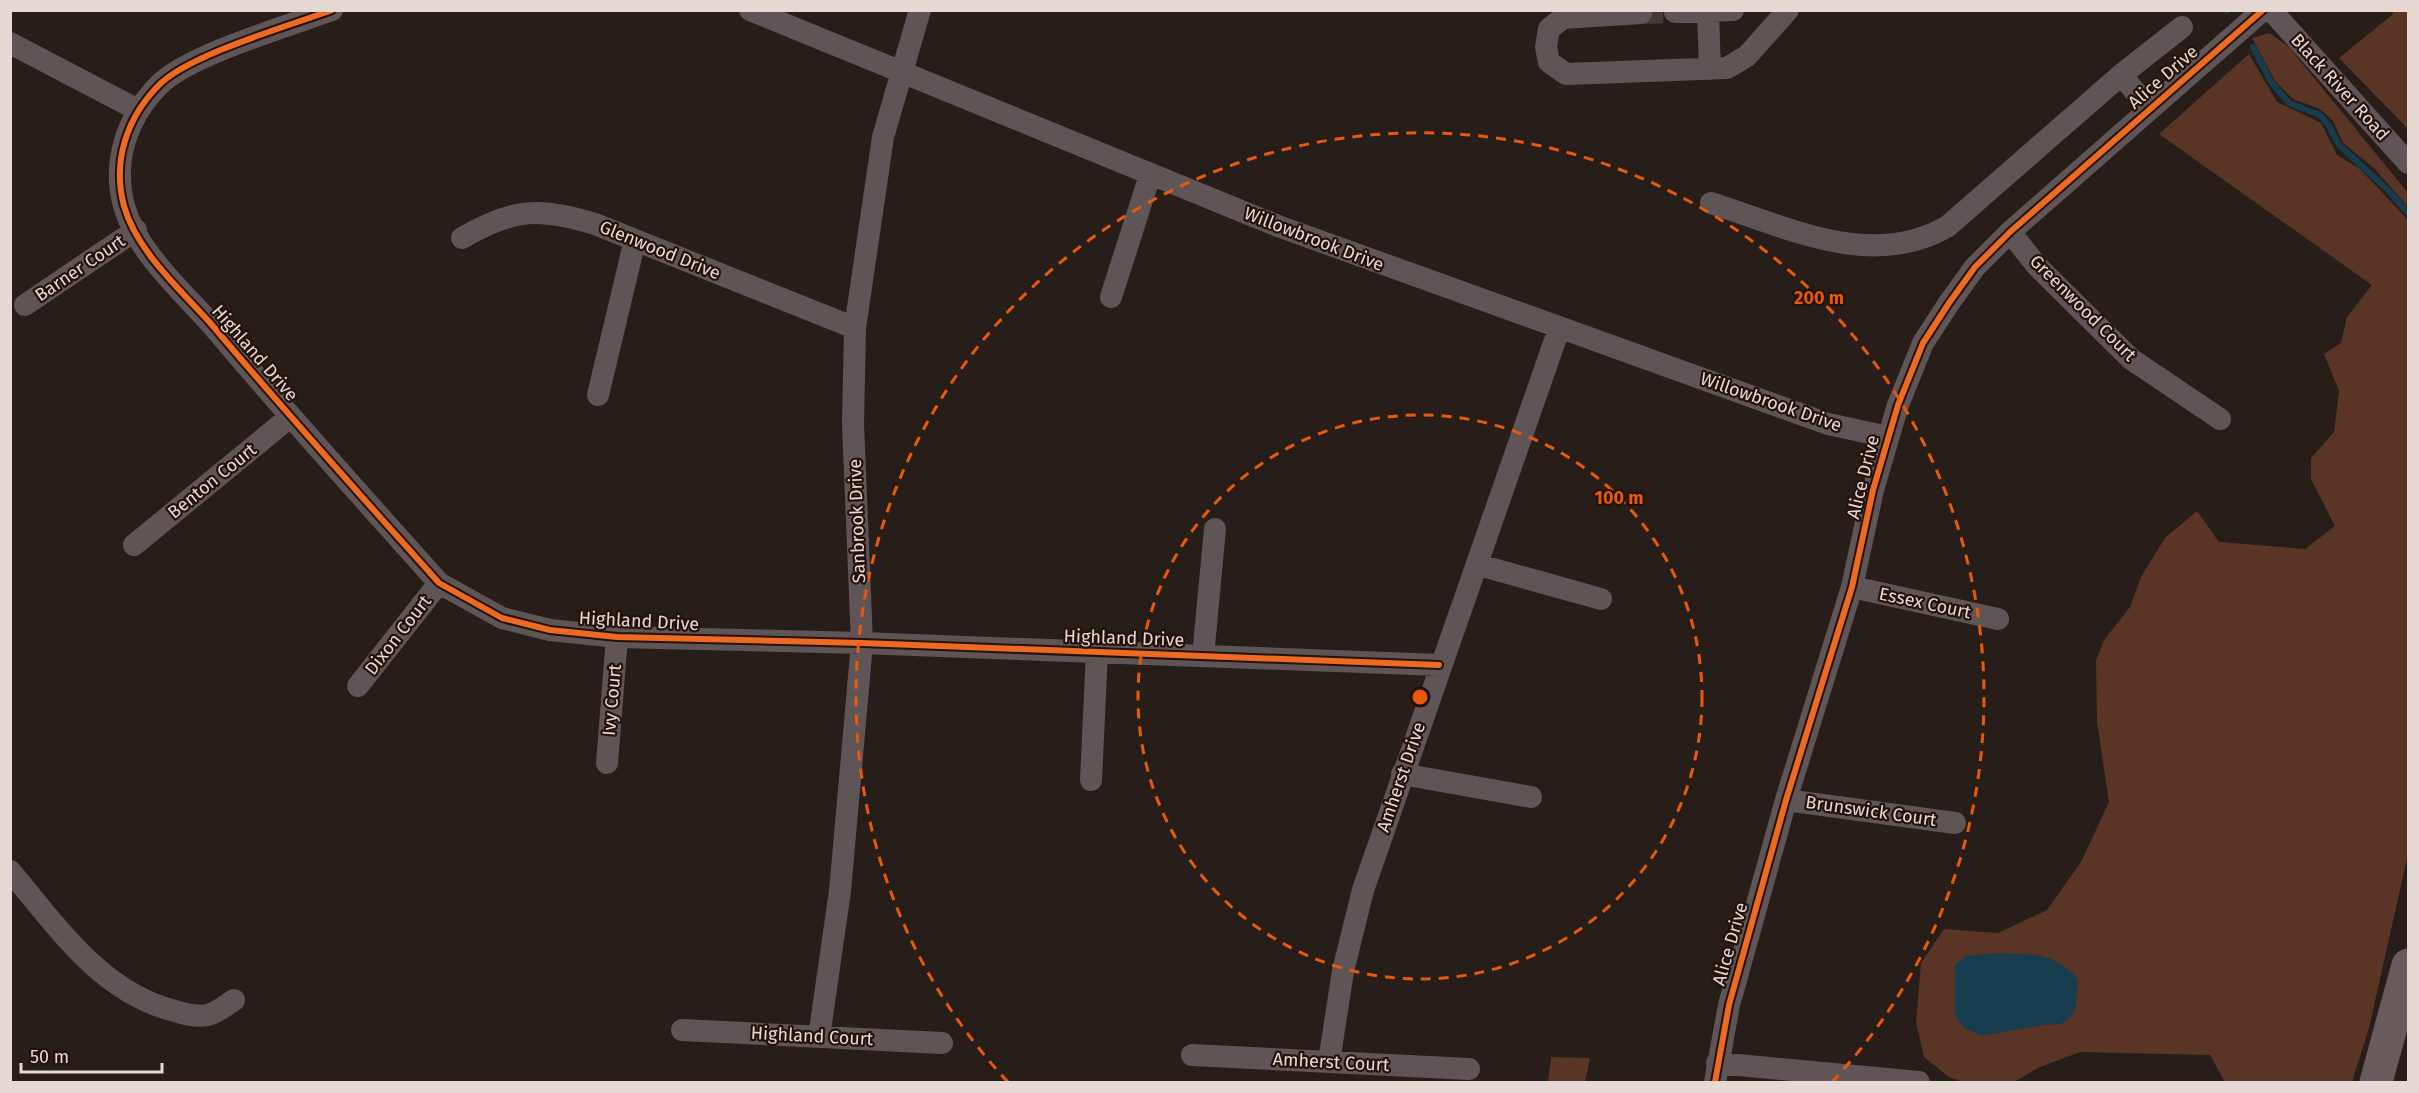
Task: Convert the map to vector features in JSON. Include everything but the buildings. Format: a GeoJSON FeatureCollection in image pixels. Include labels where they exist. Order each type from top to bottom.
{"type":"FeatureCollection","features":[{"type":"Feature","properties":{"kind":"highway"},"geometry":{"type":"LineString","coordinates":[[2376,1083],[2409,965]]}},
{"type":"Feature","properties":{"kind":"street"},"geometry":{"type":"LineString","coordinates":[[10,43],[138,110],[159,84],[189,64],[274,20],[332,10]]}},
{"type":"Feature","properties":{"kind":"street","name":"Willowbrook Drive"},"geometry":{"type":"LineString","coordinates":[[750,10],[1278,226],[1828,424],[1888,437]]}},
{"type":"Feature","properties":{"kind":"street","name":"Sanbrook Drive"},"geometry":{"type":"LineString","coordinates":[[819,1037],[840,891],[862,643],[853,424],[855,328],[883,137],[920,10]]}},
{"type":"Feature","properties":{"kind":"street"},"geometry":{"type":"LineString","coordinates":[[1675,12],[1733,10]]}},
{"type":"Feature","properties":{"kind":"street"},"geometry":{"type":"LineString","coordinates":[[1641,13],[1563,18],[1549,28],[1546,47],[1549,62],[1566,74],[1727,68],[1747,56],[1788,10]]}},
{"type":"Feature","properties":{"kind":"street","name":"Alice Drive"},"geometry":{"type":"LineString","coordinates":[[1716,1073],[1729,1005],[1786,800],[1852,587],[1888,437],[1923,344],[1975,267],[2010,232],[2263,10]]}},
{"type":"Feature","properties":{"kind":"street","name":"Black River Road"},"geometry":{"type":"LineString","coordinates":[[2271,10],[2409,163]]}},
{"type":"Feature","properties":{"kind":"street"},"geometry":{"type":"LineString","coordinates":[[1708,12],[1710,69]]}},
{"type":"Feature","properties":{"kind":"street"},"geometry":{"type":"LineString","coordinates":[[1711,203],[1846,246],[1882,247],[1929,238],[1948,226],[2121,75],[2182,27]]}},
{"type":"Feature","properties":{"kind":"street"},"geometry":{"type":"LineString","coordinates":[[2121,75],[2149,108]]}},
{"type":"Feature","properties":{"kind":"street","name":"Highland Drive"},"geometry":{"type":"LineString","coordinates":[[138,110],[126,132],[119,177],[124,207],[143,245],[290,417],[439,583],[482,608],[513,621],[550,630],[617,637],[862,643],[1439,665]]}},
{"type":"Feature","properties":{"kind":"street"},"geometry":{"type":"LineString","coordinates":[[1112,297],[1150,175]]}},
{"type":"Feature","properties":{"kind":"street","name":"Glenwood Drive"},"geometry":{"type":"LineString","coordinates":[[462,237],[485,224],[533,212],[558,213],[635,240],[855,328]]}},
{"type":"Feature","properties":{"kind":"street","name":"Barner Court"},"geometry":{"type":"LineString","coordinates":[[25,305],[136,230]]}},
{"type":"Feature","properties":{"kind":"street","name":"Greenwood Court"},"geometry":{"type":"LineString","coordinates":[[2010,232],[2037,266],[2131,359],[2220,419]]}},
{"type":"Feature","properties":{"kind":"street"},"geometry":{"type":"LineString","coordinates":[[598,395],[635,240]]}},
{"type":"Feature","properties":{"kind":"street","name":"Amherst Drive"},"geometry":{"type":"LineString","coordinates":[[1329,1062],[1350,938],[1363,890],[1439,665],[1479,564],[1559,329]]}},
{"type":"Feature","properties":{"kind":"street","name":"Benton Court"},"geometry":{"type":"LineString","coordinates":[[134,545],[290,417]]}},
{"type":"Feature","properties":{"kind":"street"},"geometry":{"type":"LineString","coordinates":[[1203,656],[1215,529]]}},
{"type":"Feature","properties":{"kind":"street"},"geometry":{"type":"LineString","coordinates":[[1479,564],[1600,599]]}},
{"type":"Feature","properties":{"kind":"street","name":"Dixon Court"},"geometry":{"type":"LineString","coordinates":[[358,686],[439,583]]}},
{"type":"Feature","properties":{"kind":"street","name":"Essex Court"},"geometry":{"type":"LineString","coordinates":[[1852,587],[1998,619]]}},
{"type":"Feature","properties":{"kind":"street","name":"Ivy Court"},"geometry":{"type":"LineString","coordinates":[[607,763],[617,637]]}},
{"type":"Feature","properties":{"kind":"street"},"geometry":{"type":"LineString","coordinates":[[1091,780],[1097,652]]}},
{"type":"Feature","properties":{"kind":"street"},"geometry":{"type":"LineString","coordinates":[[1402,774],[1531,797]]}},
{"type":"Feature","properties":{"kind":"street","name":"Brunswick Court"},"geometry":{"type":"LineString","coordinates":[[1786,800],[1955,823]]}},
{"type":"Feature","properties":{"kind":"street"},"geometry":{"type":"LineString","coordinates":[[10,872],[79,952],[97,969],[138,997],[156,1006],[182,1013],[209,1015],[234,1000]]}},
{"type":"Feature","properties":{"kind":"street","name":"Highland Court"},"geometry":{"type":"LineString","coordinates":[[682,1030],[942,1043]]}},
{"type":"Feature","properties":{"kind":"street","name":"Amherst Court"},"geometry":{"type":"LineString","coordinates":[[1192,1055],[1469,1070]]}},
{"type":"Feature","properties":{"kind":"street"},"geometry":{"type":"LineString","coordinates":[[1716,1073],[1919,1083]]}},
{"type":"Feature","properties":{"kind":"shaded area"},"geometry":{"type":"Polygon","coordinates":[[[2394,11],[2408,11],[2408,129],[2339,58],[2394,11]]]}},
{"type":"Feature","properties":{"kind":"shaded area"},"geometry":{"type":"Polygon","coordinates":[[[2269,33],[2288,46],[2408,193],[2408,207],[2374,168],[2343,143],[2333,121],[2320,109],[2293,99],[2275,81],[2252,38],[2269,33]]]}},
{"type":"Feature","properties":{"kind":"shaded area"},"geometry":{"type":"Polygon","coordinates":[[[2249,54],[2277,102],[2321,123],[2337,155],[2360,169],[2408,220],[2408,854],[2369,1028],[2352,1082],[2225,1082],[2210,1055],[2080,1052],[2040,1067],[2014,1082],[1963,1082],[1949,1077],[1924,1057],[1916,1023],[1921,963],[1944,929],[1998,933],[2047,910],[2081,862],[2109,802],[2097,722],[2096,661],[2104,640],[2130,607],[2141,577],[2165,538],[2197,511],[2219,542],[2305,549],[2335,526],[2311,479],[2311,458],[2334,432],[2339,391],[2324,354],[2341,343],[2347,317],[2372,285],[2159,134],[2249,54]]]}},
{"type":"Feature","properties":{"kind":"shaded area"},"geometry":{"type":"Polygon","coordinates":[[[1551,1057],[1590,1058],[1585,1082],[1548,1082],[1551,1057]]]}},
{"type":"Feature","properties":{"kind":"water"},"geometry":{"type":"Polygon","coordinates":[[[1999,953],[2042,956],[2060,963],[2069,970],[2078,979],[2076,1004],[2072,1016],[2061,1024],[1981,1036],[1963,1027],[1955,1015],[1955,965],[1966,956],[1999,953]]]}},
{"type":"Feature","properties":{"kind":"waterway"},"geometry":{"type":"LineString","coordinates":[[2253,47],[2271,82],[2289,103],[2320,115],[2339,145],[2389,191],[2408,213]]}},
{"type":"Feature","properties":{"kind":"tunnel"},"geometry":{"type":"LineString","coordinates":[[1641,13],[1675,12]]}},
{"type":"Feature","properties":{"kind":"cycle path"},"geometry":{"type":"LineString","coordinates":[[332,10],[191,63],[172,74],[158,86],[138,112],[125,141],[120,173],[124,206],[139,239],[161,270],[439,583],[502,618],[550,630],[617,637],[862,643],[1439,665]]}},
{"type":"Feature","properties":{"kind":"cycle path"},"geometry":{"type":"LineString","coordinates":[[1715,1082],[1729,1005],[1786,800],[1852,587],[1873,490],[1898,405],[1923,343],[1975,267],[2010,232],[2263,10]]}}]}
